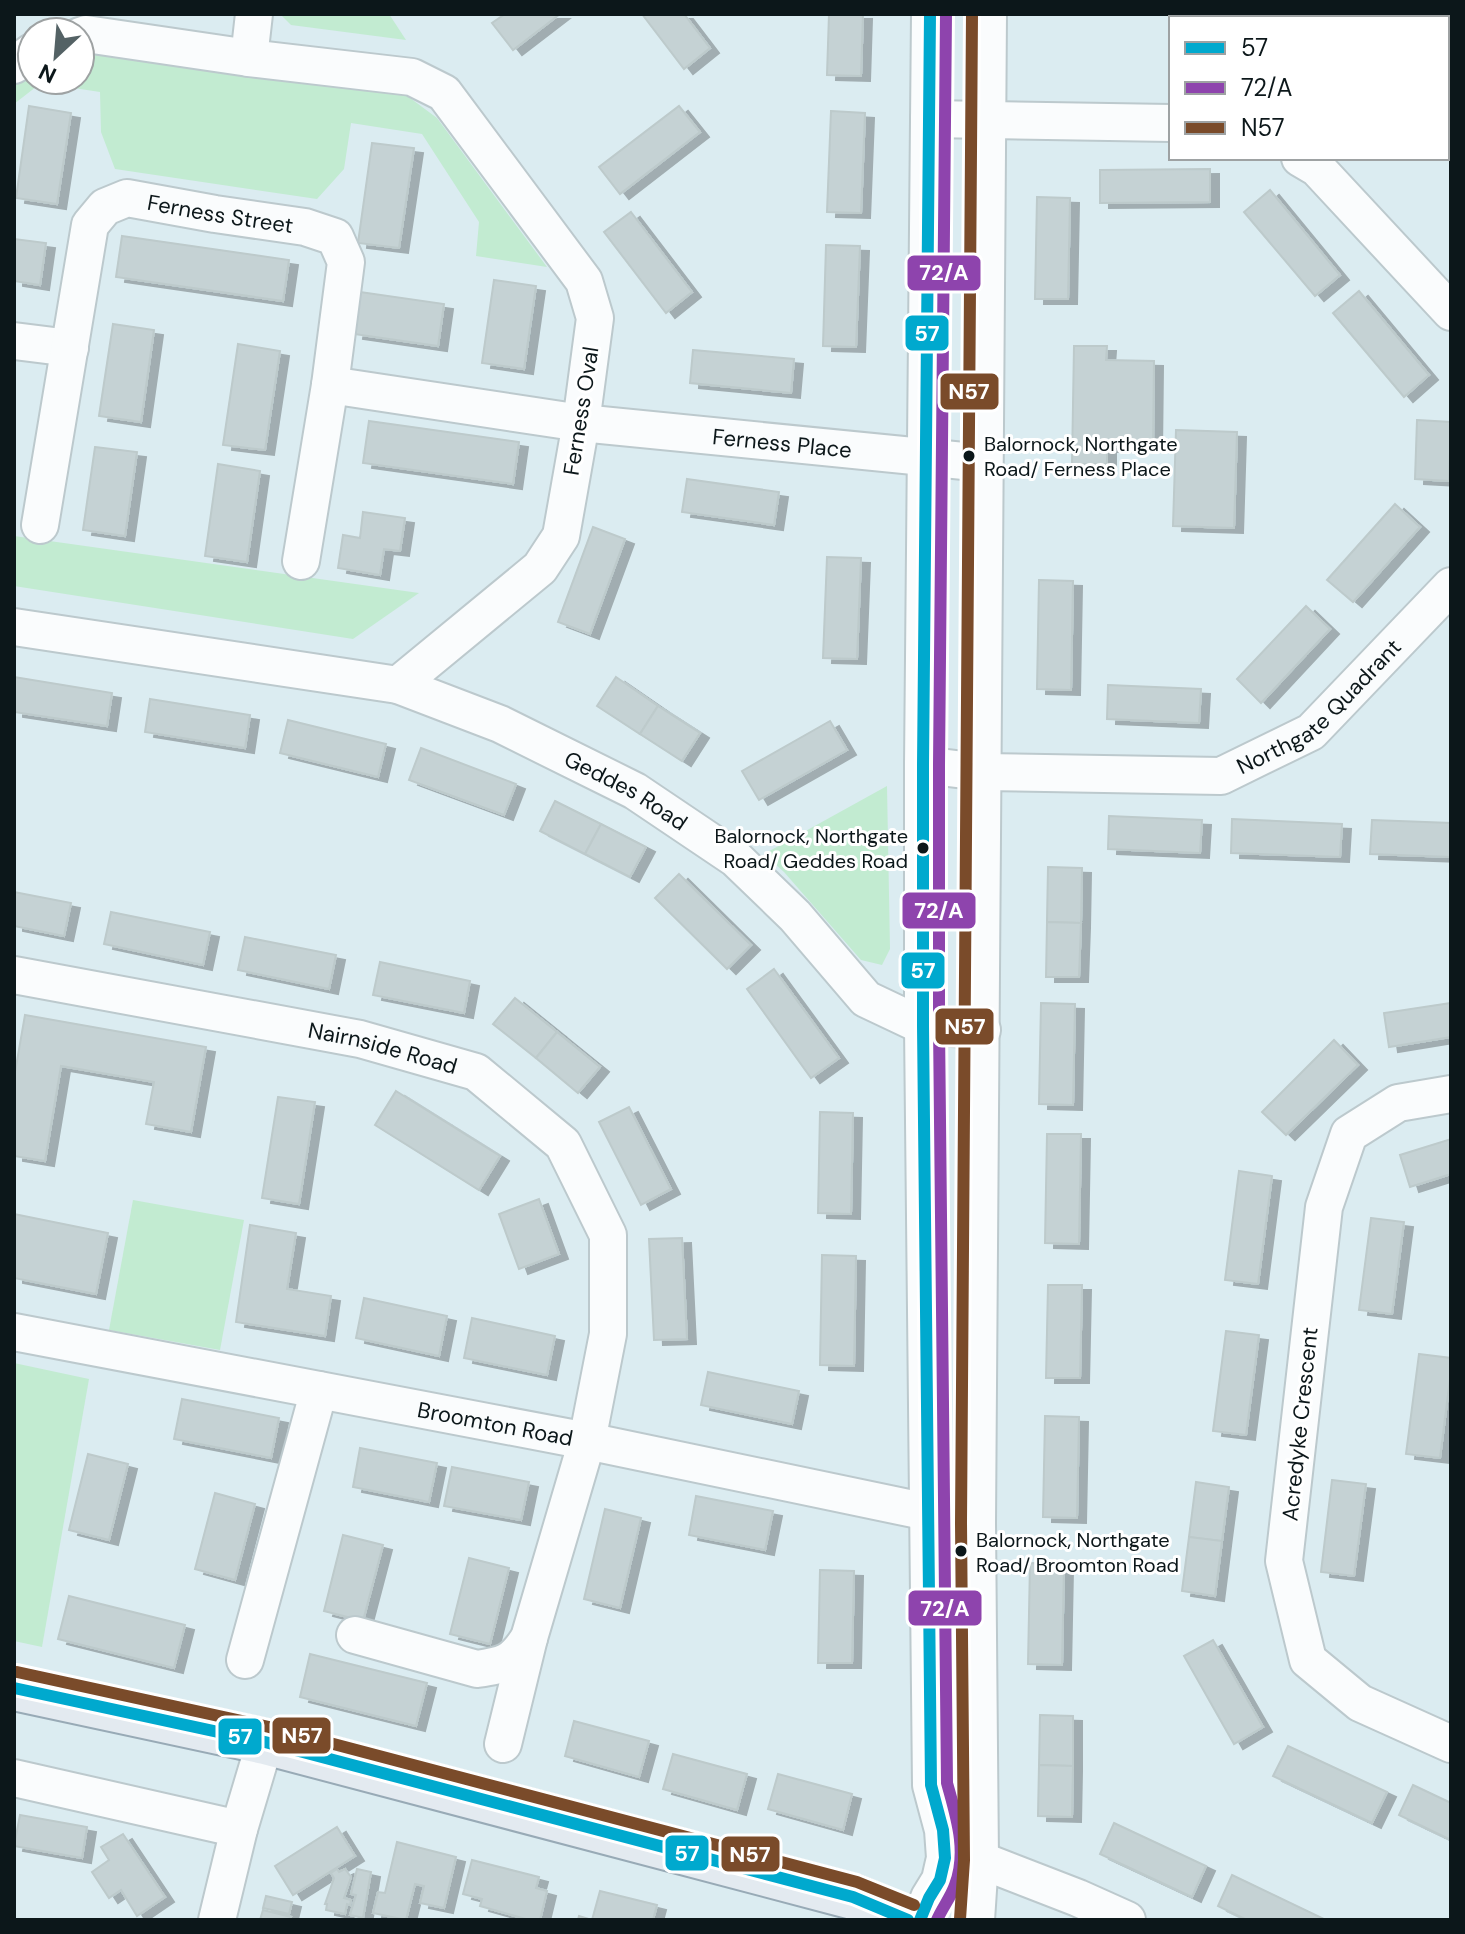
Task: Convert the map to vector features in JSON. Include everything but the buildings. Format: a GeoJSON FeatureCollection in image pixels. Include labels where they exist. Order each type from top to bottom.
{"type":"FeatureCollection","features":[{"type":"Feature","properties":{"kind":"main road"},"geometry":{"type":"LineString","coordinates":[[14,1688],[265,1742],[853,1897],[908,1920]]}},
{"type":"Feature","properties":{"kind":"street"},"geometry":{"type":"LineString","coordinates":[[249,58],[254,14]]}},
{"type":"Feature","properties":{"kind":"street"},"geometry":{"type":"LineString","coordinates":[[930,14],[923,1026],[931,1785],[943,1830],[963,1859],[1078,1898],[1127,1920]]}},
{"type":"Feature","properties":{"kind":"street"},"geometry":{"type":"LineString","coordinates":[[976,1920],[963,1859],[977,1523],[988,14]]}},
{"type":"Feature","properties":{"kind":"street","name":"Ferness Oval"},"geometry":{"type":"LineString","coordinates":[[96,35],[249,58],[412,77],[444,93],[584,281],[595,318],[561,536],[540,568],[398,685]]}},
{"type":"Feature","properties":{"kind":"street"},"geometry":{"type":"LineString","coordinates":[[929,119],[1169,123]]}},
{"type":"Feature","properties":{"kind":"street"},"geometry":{"type":"LineString","coordinates":[[1303,160],[1317,168],[1451,312]]}},
{"type":"Feature","properties":{"kind":"street","name":"Ferness Street"},"geometry":{"type":"LineString","coordinates":[[40,525],[90,225],[105,207],[127,198],[305,227],[335,237],[346,262],[330,385],[301,561]]}},
{"type":"Feature","properties":{"kind":"street"},"geometry":{"type":"LineString","coordinates":[[14,341],[70,348]]}},
{"type":"Feature","properties":{"kind":"street"},"geometry":{"type":"LineString","coordinates":[[330,385],[581,423]]}},
{"type":"Feature","properties":{"kind":"street","name":"Ferness Place"},"geometry":{"type":"LineString","coordinates":[[581,423],[984,463]]}},
{"type":"Feature","properties":{"kind":"street","name":"Northgate Quadrant"},"geometry":{"type":"LineString","coordinates":[[923,765],[981,772],[1221,776],[1311,732],[1451,586]]}},
{"type":"Feature","properties":{"kind":"street"},"geometry":{"type":"LineString","coordinates":[[14,627],[398,685]]}},
{"type":"Feature","properties":{"kind":"street","name":"Geddes Road"},"geometry":{"type":"LineString","coordinates":[[398,685],[500,724],[635,791],[736,859],[795,916],[866,999],[923,1026],[982,1030]]}},
{"type":"Feature","properties":{"kind":"street","name":"Nairnside Road"},"geometry":{"type":"LineString","coordinates":[[14,975],[360,1039],[476,1072],[563,1144],[608,1235],[608,1334],[587,1441],[529,1638],[503,1744]]}},
{"type":"Feature","properties":{"kind":"street","name":"Acredyke Crescent"},"geometry":{"type":"LineString","coordinates":[[1451,1094],[1398,1103],[1349,1134],[1324,1207],[1284,1561],[1308,1660],[1360,1703],[1451,1744]]}},
{"type":"Feature","properties":{"kind":"street","name":"Broomton Road"},"geometry":{"type":"LineString","coordinates":[[14,1332],[587,1441],[977,1523]]}},
{"type":"Feature","properties":{"kind":"street"},"geometry":{"type":"LineString","coordinates":[[245,1660],[319,1390]]}},
{"type":"Feature","properties":{"kind":"street"},"geometry":{"type":"LineString","coordinates":[[355,1635],[477,1669],[498,1666],[518,1655],[529,1638]]}},
{"type":"Feature","properties":{"kind":"street"},"geometry":{"type":"LineString","coordinates":[[217,1920],[239,1829],[265,1742]]}},
{"type":"Feature","properties":{"kind":"street"},"geometry":{"type":"LineString","coordinates":[[14,1778],[239,1829]]}},
{"type":"Feature","properties":{"kind":"street"},"geometry":{"type":"LineString","coordinates":[[920,1920],[940,1880],[963,1859]]}},
{"type":"Feature","properties":{"kind":"green space"},"geometry":{"type":"Polygon","coordinates":[[[280,14],[389,14],[406,40],[291,25],[280,14]]]}},
{"type":"Feature","properties":{"kind":"green space"},"geometry":{"type":"Polygon","coordinates":[[[96,42],[406,95],[437,118],[547,267],[476,256],[479,222],[422,134],[351,123],[344,169],[317,199],[115,169],[101,132],[100,92],[96,91],[96,42]]]}},
{"type":"Feature","properties":{"kind":"green space"},"geometry":{"type":"Polygon","coordinates":[[[16,81],[16,96],[24,96],[14,104],[16,81]]]}},
{"type":"Feature","properties":{"kind":"green space"},"geometry":{"type":"Polygon","coordinates":[[[14,536],[419,593],[353,639],[14,586],[14,536]]]}},
{"type":"Feature","properties":{"kind":"green space"},"geometry":{"type":"Polygon","coordinates":[[[887,786],[890,949],[882,965],[861,960],[784,872],[764,854],[887,786]]]}},
{"type":"Feature","properties":{"kind":"green space"},"geometry":{"type":"Polygon","coordinates":[[[133,1200],[244,1220],[220,1350],[109,1330],[133,1200]]]}},
{"type":"Feature","properties":{"kind":"green space"},"geometry":{"type":"Polygon","coordinates":[[[14,1363],[89,1379],[42,1647],[14,1641],[14,1363]]]}},
{"type":"Feature","properties":{"kind":"transit line","name":"57"},"geometry":{"type":"LineString","coordinates":[[920,1920],[940,1880],[945,1858],[943,1830],[931,1785],[923,1026],[930,14]]}},
{"type":"Feature","properties":{"kind":"transit line","name":"72/A"},"geometry":{"type":"LineString","coordinates":[[937,1920],[959,1872],[961,1846],[947,1783],[939,1026],[946,14]]}},
{"type":"Feature","properties":{"kind":"transit line","name":"N57"},"geometry":{"type":"LineString","coordinates":[[960,1919],[964,1860],[961,1523],[972,14]]}},
{"type":"Feature","properties":{"kind":"transit line","name":"N57"},"geometry":{"type":"LineString","coordinates":[[17,1672],[269,1727],[857,1882],[914,1905]]}},
{"type":"Feature","properties":{"kind":"transit line","name":"57"},"geometry":{"type":"LineString","coordinates":[[14,1688],[265,1742],[853,1897],[908,1920]]}},
{"type":"Feature","properties":{"kind":"place","name":"Balornock, Northgate Road/ Ferness Place"},"geometry":{"type":"Point","coordinates":[969,456]}},
{"type":"Feature","properties":{"kind":"place","name":"Balornock, Northgate Road/ Geddes Road"},"geometry":{"type":"Point","coordinates":[923,848]}},
{"type":"Feature","properties":{"kind":"place","name":"Balornock, Northgate Road/ Broomton Road"},"geometry":{"type":"Point","coordinates":[961,1551]}}]}
